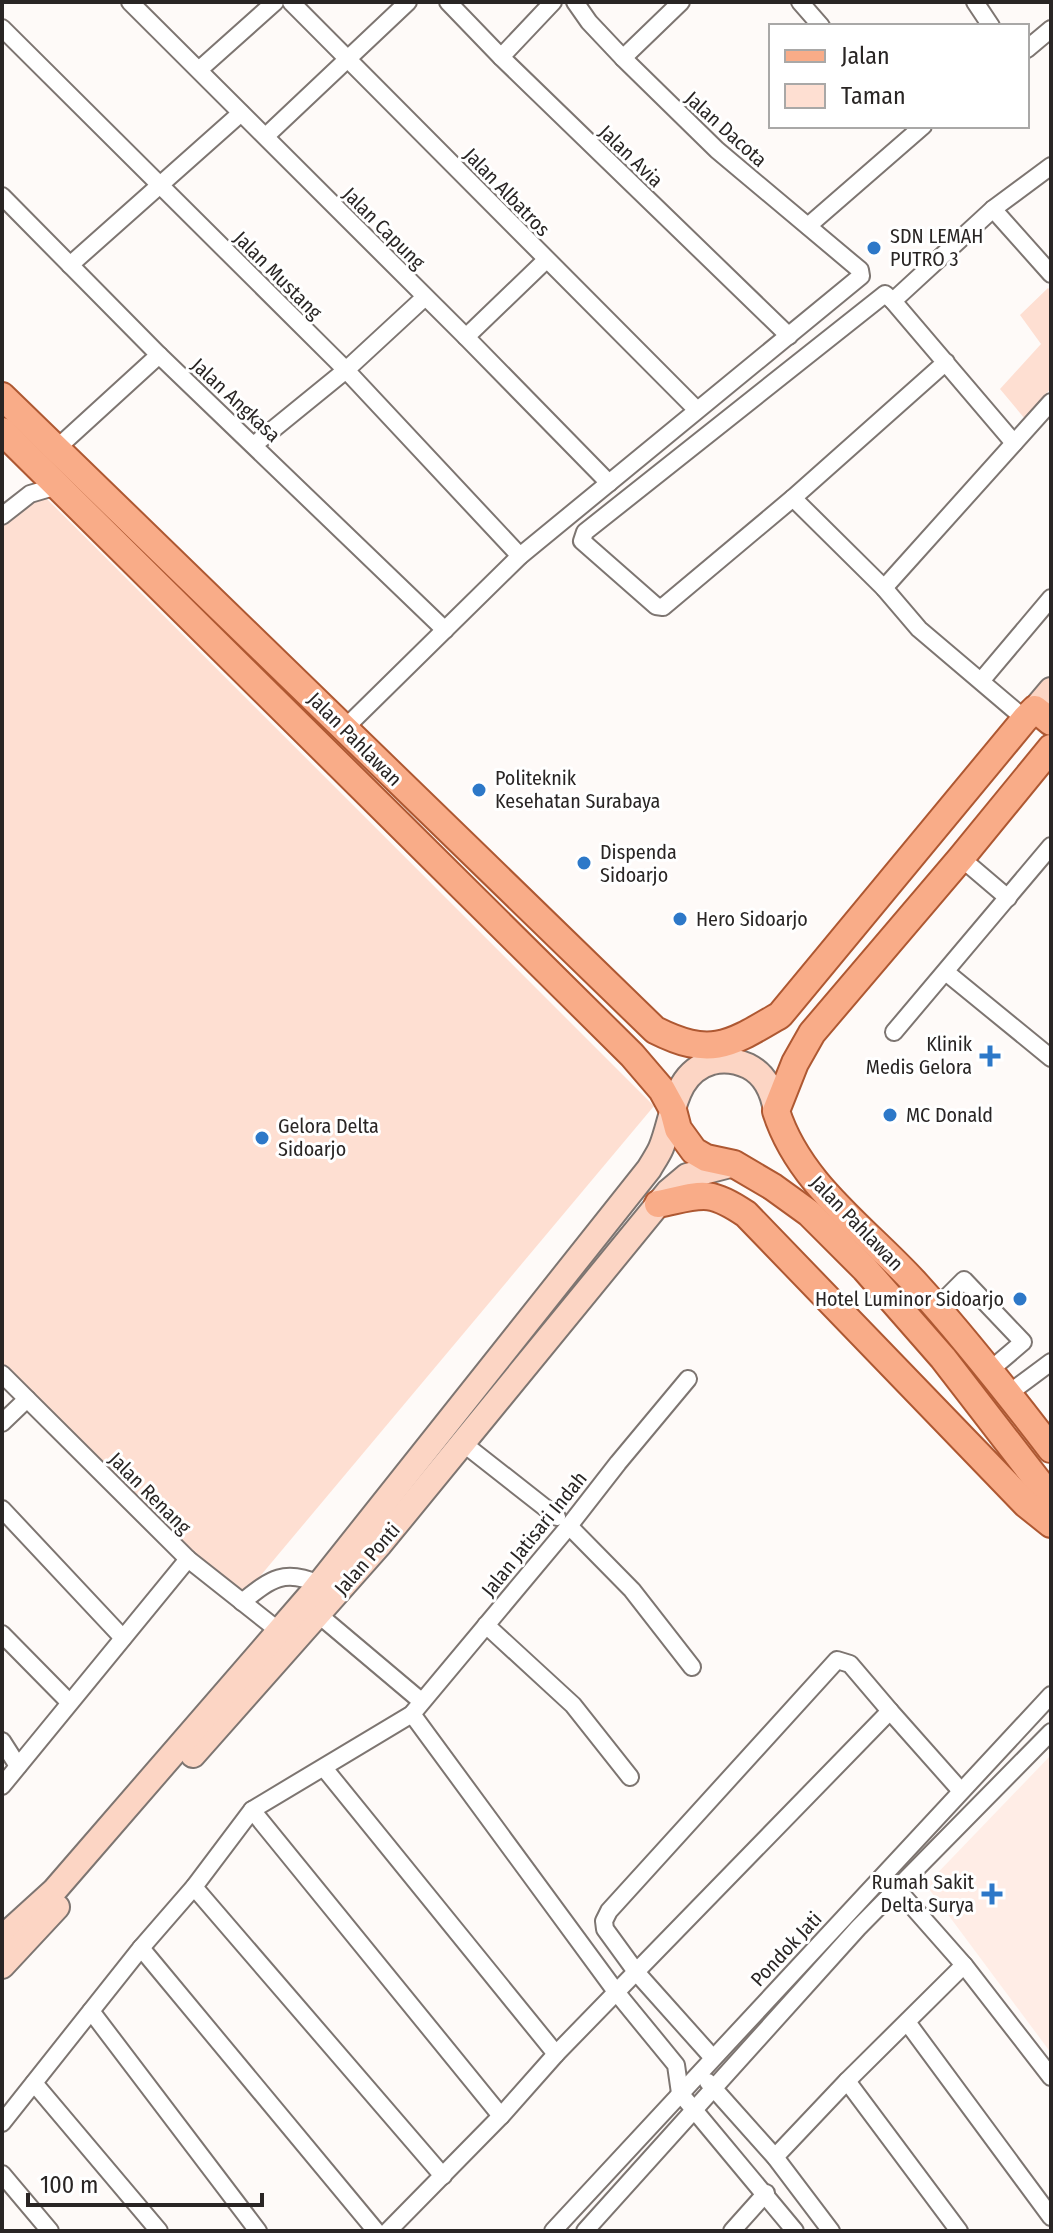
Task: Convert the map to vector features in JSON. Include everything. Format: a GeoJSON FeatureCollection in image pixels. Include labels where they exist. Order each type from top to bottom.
{"type":"FeatureCollection","features":[{"type":"Feature","properties":{"kind":"main road","name":"Jalan Pahlawan"},"geometry":{"type":"LineString","coordinates":[[2,396],[655,1030],[690,1046],[709,1046],[732,1053],[762,1076],[774,1098],[788,1145],[813,1179],[936,1308],[1051,1449]]}},
{"type":"Feature","properties":{"kind":"main road","name":"Jalan Pahlawan"},"geometry":{"type":"LineString","coordinates":[[2,431],[54,449]]}},
{"type":"Feature","properties":{"kind":"main road","name":"Jalan Pahlawan"},"geometry":{"type":"LineString","coordinates":[[54,449],[57,486],[632,1055],[662,1090],[673,1110],[678,1129],[694,1151],[706,1158],[734,1164],[773,1187],[809,1213],[865,1269],[943,1358],[1051,1498]]}},
{"type":"Feature","properties":{"kind":"main road"},"geometry":{"type":"LineString","coordinates":[[673,1110],[682,1085],[697,1069],[732,1053],[752,1032],[780,1015],[1041,710]]}},
{"type":"Feature","properties":{"kind":"main road"},"geometry":{"type":"LineString","coordinates":[[776,1111],[795,1063],[812,1033],[1051,748]]}},
{"type":"Feature","properties":{"kind":"main road","name":"Jalan Ponti"},"geometry":{"type":"LineString","coordinates":[[2,1966],[319,1615],[371,1537],[649,1169],[661,1148],[673,1110]]}},
{"type":"Feature","properties":{"kind":"main road","name":"Jalan Ponti"},"geometry":{"type":"LineString","coordinates":[[2,1938],[54,1891],[319,1584],[464,1444],[658,1204],[687,1176],[734,1164]]}},
{"type":"Feature","properties":{"kind":"main road"},"geometry":{"type":"LineString","coordinates":[[658,1204],[700,1195],[722,1198],[746,1214],[1026,1504],[1051,1524]]}},
{"type":"Feature","properties":{"kind":"street","name":"Jalan Capung"},"geometry":{"type":"LineString","coordinates":[[130,2],[609,483]]}},
{"type":"Feature","properties":{"kind":"street"},"geometry":{"type":"LineString","coordinates":[[200,69],[275,2]]}},
{"type":"Feature","properties":{"kind":"street","name":"Jalan Albatros"},"geometry":{"type":"LineString","coordinates":[[291,2],[697,410]]}},
{"type":"Feature","properties":{"kind":"street"},"geometry":{"type":"LineString","coordinates":[[266,136],[408,2]]}},
{"type":"Feature","properties":{"kind":"street","name":"Jalan Avia"},"geometry":{"type":"LineString","coordinates":[[448,2],[789,336]]}},
{"type":"Feature","properties":{"kind":"street"},"geometry":{"type":"LineString","coordinates":[[501,57],[553,2]]}},
{"type":"Feature","properties":{"kind":"street","name":"Jalan Dacota"},"geometry":{"type":"LineString","coordinates":[[575,2],[623,58],[717,150],[861,273],[859,279],[789,336]]}},
{"type":"Feature","properties":{"kind":"street"},"geometry":{"type":"LineString","coordinates":[[623,58],[681,2]]}},
{"type":"Feature","properties":{"kind":"street"},"geometry":{"type":"LineString","coordinates":[[800,2],[819,24]]}},
{"type":"Feature","properties":{"kind":"street"},"geometry":{"type":"LineString","coordinates":[[975,2],[990,24]]}},
{"type":"Feature","properties":{"kind":"street","name":"Jalan Mustang"},"geometry":{"type":"LineString","coordinates":[[2,28],[346,370],[520,556]]}},
{"type":"Feature","properties":{"kind":"street"},"geometry":{"type":"LineString","coordinates":[[1029,47],[1051,29]]}},
{"type":"Feature","properties":{"kind":"street"},"geometry":{"type":"LineString","coordinates":[[70,265],[241,113]]}},
{"type":"Feature","properties":{"kind":"street"},"geometry":{"type":"LineString","coordinates":[[808,226],[914,129]]}},
{"type":"Feature","properties":{"kind":"street"},"geometry":{"type":"LineString","coordinates":[[893,301],[993,209],[1051,166]]}},
{"type":"Feature","properties":{"kind":"street","name":"Jalan Angkasa"},"geometry":{"type":"LineString","coordinates":[[2,196],[159,355],[445,630]]}},
{"type":"Feature","properties":{"kind":"street"},"geometry":{"type":"LineString","coordinates":[[993,209],[1051,274]]}},
{"type":"Feature","properties":{"kind":"street"},"geometry":{"type":"LineString","coordinates":[[466,337],[546,260]]}},
{"type":"Feature","properties":{"kind":"street"},"geometry":{"type":"LineString","coordinates":[[946,362],[793,498],[663,607],[656,606],[582,541],[585,532],[885,294],[946,362],[1014,443]]}},
{"type":"Feature","properties":{"kind":"street"},"geometry":{"type":"LineString","coordinates":[[255,444],[346,370],[425,297]]}},
{"type":"Feature","properties":{"kind":"street"},"geometry":{"type":"LineString","coordinates":[[345,728],[520,556],[789,336]]}},
{"type":"Feature","properties":{"kind":"street"},"geometry":{"type":"LineString","coordinates":[[30,494],[54,449],[159,355]]}},
{"type":"Feature","properties":{"kind":"street"},"geometry":{"type":"LineString","coordinates":[[884,588],[1051,402]]}},
{"type":"Feature","properties":{"kind":"street"},"geometry":{"type":"LineString","coordinates":[[2,516],[30,494],[57,486]]}},
{"type":"Feature","properties":{"kind":"street"},"geometry":{"type":"LineString","coordinates":[[793,498],[884,588],[919,629],[981,681],[1041,710]]}},
{"type":"Feature","properties":{"kind":"street"},"geometry":{"type":"LineString","coordinates":[[981,681],[1051,598]]}},
{"type":"Feature","properties":{"kind":"street"},"geometry":{"type":"LineString","coordinates":[[894,1032],[1051,846]]}},
{"type":"Feature","properties":{"kind":"street"},"geometry":{"type":"LineString","coordinates":[[961,858],[1008,898]]}},
{"type":"Feature","properties":{"kind":"street"},"geometry":{"type":"LineString","coordinates":[[949,970],[1049,1050]]}},
{"type":"Feature","properties":{"kind":"street"},"geometry":{"type":"LineString","coordinates":[[936,1308],[964,1280],[1023,1342],[989,1371]]}},
{"type":"Feature","properties":{"kind":"street"},"geometry":{"type":"LineString","coordinates":[[1008,1394],[1048,1370]]}},
{"type":"Feature","properties":{"kind":"street","name":"Jalan Renang"},"geometry":{"type":"LineString","coordinates":[[2,1374],[188,1559],[279,1631]]}},
{"type":"Feature","properties":{"kind":"street","name":"Jalan Jatisari Indah"},"geometry":{"type":"LineString","coordinates":[[252,1810],[416,1708],[486,1625],[563,1522],[618,1463],[688,1379]]}},
{"type":"Feature","properties":{"kind":"street"},"geometry":{"type":"LineString","coordinates":[[2,1423],[27,1399]]}},
{"type":"Feature","properties":{"kind":"street"},"geometry":{"type":"LineString","coordinates":[[464,1444],[563,1522],[632,1590],[692,1667]]}},
{"type":"Feature","properties":{"kind":"street"},"geometry":{"type":"LineString","coordinates":[[2,1509],[123,1638]]}},
{"type":"Feature","properties":{"kind":"street"},"geometry":{"type":"LineString","coordinates":[[2,1786],[188,1559]]}},
{"type":"Feature","properties":{"kind":"street"},"geometry":{"type":"LineString","coordinates":[[242,1602],[267,1583],[285,1575],[302,1576],[319,1584]]}},
{"type":"Feature","properties":{"kind":"street"},"geometry":{"type":"LineString","coordinates":[[319,1615],[416,1708],[617,1993],[676,2065],[700,2074],[715,2089],[775,2157],[831,2231]]}},
{"type":"Feature","properties":{"kind":"street"},"geometry":{"type":"LineString","coordinates":[[486,1625],[573,1705],[630,1777]]}},
{"type":"Feature","properties":{"kind":"street"},"geometry":{"type":"LineString","coordinates":[[2,1634],[69,1702]]}},
{"type":"Feature","properties":{"kind":"street"},"geometry":{"type":"LineString","coordinates":[[713,2058],[637,1973],[605,1929],[604,1921],[609,1911],[837,1660],[850,1664],[961,1791]]}},
{"type":"Feature","properties":{"kind":"street","name":"Pondok Jati"},"geometry":{"type":"LineString","coordinates":[[553,2231],[1051,1695]]}},
{"type":"Feature","properties":{"kind":"street"},"geometry":{"type":"LineString","coordinates":[[388,2231],[890,1711]]}},
{"type":"Feature","properties":{"kind":"street","name":"Pondok Jati"},"geometry":{"type":"LineString","coordinates":[[585,2231],[858,1928],[1051,1732]]}},
{"type":"Feature","properties":{"kind":"street"},"geometry":{"type":"LineString","coordinates":[[2,1741],[18,1766]]}},
{"type":"Feature","properties":{"kind":"street"},"geometry":{"type":"LineString","coordinates":[[324,1768],[556,2054]]}},
{"type":"Feature","properties":{"kind":"street"},"geometry":{"type":"LineString","coordinates":[[2,2123],[141,1948],[194,1887],[252,1810],[501,2116]]}},
{"type":"Feature","properties":{"kind":"street"},"geometry":{"type":"LineString","coordinates":[[194,1887],[443,2176]]}},
{"type":"Feature","properties":{"kind":"street"},"geometry":{"type":"LineString","coordinates":[[897,1889],[964,1965],[1051,2077]]}},
{"type":"Feature","properties":{"kind":"street"},"geometry":{"type":"LineString","coordinates":[[141,1948],[376,2231]]}},
{"type":"Feature","properties":{"kind":"street"},"geometry":{"type":"LineString","coordinates":[[775,2157],[964,1965]]}},
{"type":"Feature","properties":{"kind":"street"},"geometry":{"type":"LineString","coordinates":[[91,2011],[258,2231]]}},
{"type":"Feature","properties":{"kind":"street"},"geometry":{"type":"LineString","coordinates":[[907,2022],[1051,2217]]}},
{"type":"Feature","properties":{"kind":"street"},"geometry":{"type":"LineString","coordinates":[[676,2065],[680,2093],[795,2231]]}},
{"type":"Feature","properties":{"kind":"street"},"geometry":{"type":"LineString","coordinates":[[847,2081],[959,2231]]}},
{"type":"Feature","properties":{"kind":"street"},"geometry":{"type":"LineString","coordinates":[[34,2083],[159,2231]]}},
{"type":"Feature","properties":{"kind":"street"},"geometry":{"type":"LineString","coordinates":[[2,2174],[50,2231]]}},
{"type":"Feature","properties":{"kind":"street"},"geometry":{"type":"LineString","coordinates":[[732,2231],[766,2193]]}},
{"type":"Feature","properties":{"kind":"shaded area","name":"Rumah Sakit Delta Surya"},"geometry":{"type":"Polygon","coordinates":[[[1051,1755],[1051,2053],[926,1885],[1051,1755]]]}},
{"type":"Feature","properties":{"kind":"green space"},"geometry":{"type":"Polygon","coordinates":[[[1048,288],[1051,291],[1051,388],[1025,419],[1000,389],[1041,344],[1020,315],[1048,288]]]}},
{"type":"Feature","properties":{"kind":"green space"},"geometry":{"type":"Polygon","coordinates":[[[40,492],[654,1106],[241,1599],[2,1374],[2,524],[40,492]]]}},
{"type":"Feature","properties":{"kind":"place","name":"SDN LEMAH PUTRO 3"},"geometry":{"type":"Point","coordinates":[874,248]}},
{"type":"Feature","properties":{"kind":"place","name":"Politeknik Kesehatan Surabaya"},"geometry":{"type":"Point","coordinates":[479,790]}},
{"type":"Feature","properties":{"kind":"place","name":"Dispenda Sidoarjo"},"geometry":{"type":"Point","coordinates":[584,863]}},
{"type":"Feature","properties":{"kind":"place","name":"Hero Sidoarjo"},"geometry":{"type":"Point","coordinates":[680,919]}},
{"type":"Feature","properties":{"kind":"place","name":"Klinik Medis Gelora"},"geometry":{"type":"Point","coordinates":[990,1056]}},
{"type":"Feature","properties":{"kind":"place","name":"MC Donald"},"geometry":{"type":"Point","coordinates":[890,1115]}},
{"type":"Feature","properties":{"kind":"place","name":"Gelora Delta Sidoarjo"},"geometry":{"type":"Point","coordinates":[262,1138]}},
{"type":"Feature","properties":{"kind":"place","name":"Hotel Luminor Sidoarjo"},"geometry":{"type":"Point","coordinates":[1020,1299]}},
{"type":"Feature","properties":{"kind":"place","name":"Rumah Sakit Delta Surya"},"geometry":{"type":"Point","coordinates":[992,1894]}}]}
